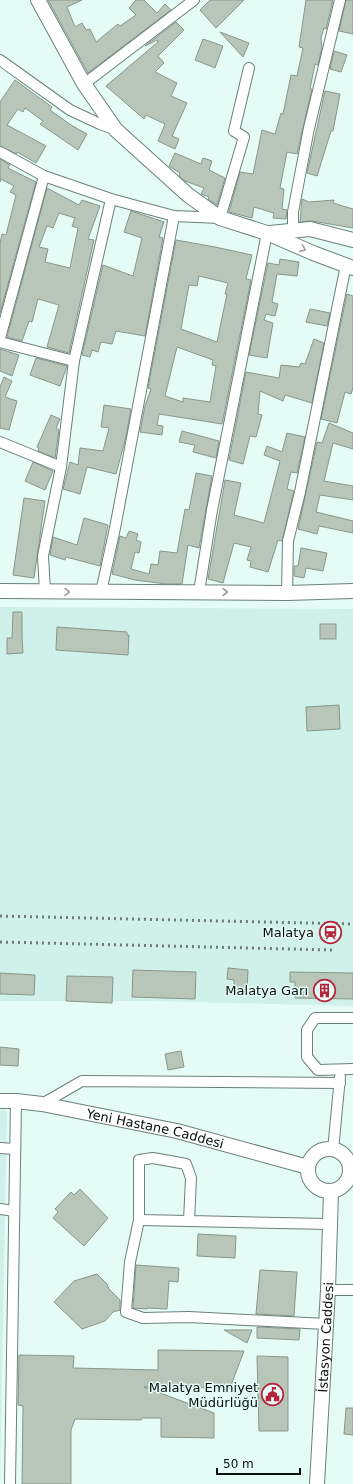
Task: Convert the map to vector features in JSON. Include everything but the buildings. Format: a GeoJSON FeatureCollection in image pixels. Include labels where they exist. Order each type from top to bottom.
{"type":"FeatureCollection","features":[{"type":"Feature","properties":{"kind":"street"},"geometry":{"type":"LineString","coordinates":[[38,0],[84,84],[116,130],[188,195],[220,218]]}},
{"type":"Feature","properties":{"kind":"street"},"geometry":{"type":"LineString","coordinates":[[84,84],[194,0]]}},
{"type":"Feature","properties":{"kind":"street"},"geometry":{"type":"LineString","coordinates":[[293,231],[293,212],[308,128],[340,0]]}},
{"type":"Feature","properties":{"kind":"street"},"geometry":{"type":"LineString","coordinates":[[0,60],[70,110],[116,130]]}},
{"type":"Feature","properties":{"kind":"street"},"geometry":{"type":"LineString","coordinates":[[220,218],[244,137],[234,131],[249,68]]}},
{"type":"Feature","properties":{"kind":"street"},"geometry":{"type":"LineString","coordinates":[[0,152],[44,176],[111,199],[174,216],[220,218],[267,233],[313,253],[349,266],[288,541],[287,592]]}},
{"type":"Feature","properties":{"kind":"street"},"geometry":{"type":"LineString","coordinates":[[0,338],[44,176]]}},
{"type":"Feature","properties":{"kind":"street"},"geometry":{"type":"LineString","coordinates":[[45,592],[43,556],[61,467],[74,361],[111,199]]}},
{"type":"Feature","properties":{"kind":"street"},"geometry":{"type":"LineString","coordinates":[[101,592],[115,528],[174,216]]}},
{"type":"Feature","properties":{"kind":"street"},"geometry":{"type":"LineString","coordinates":[[267,233],[310,229],[353,240]]}},
{"type":"Feature","properties":{"kind":"street"},"geometry":{"type":"LineString","coordinates":[[198,592],[212,510],[267,233]]}},
{"type":"Feature","properties":{"kind":"street"},"geometry":{"type":"LineString","coordinates":[[0,342],[74,361]]}},
{"type":"Feature","properties":{"kind":"street"},"geometry":{"type":"LineString","coordinates":[[0,442],[61,467]]}},
{"type":"Feature","properties":{"kind":"street"},"geometry":{"type":"LineString","coordinates":[[0,591],[353,591]]}},
{"type":"Feature","properties":{"kind":"street"},"geometry":{"type":"LineString","coordinates":[[353,1018],[315,1018],[307,1030],[307,1057],[318,1070],[353,1069]]}},
{"type":"Feature","properties":{"kind":"street"},"geometry":{"type":"LineString","coordinates":[[333,1150],[340,1083],[339,1069]]}},
{"type":"Feature","properties":{"kind":"street"},"geometry":{"type":"LineString","coordinates":[[42,1104],[82,1081],[340,1083]]}},
{"type":"Feature","properties":{"kind":"street","name":"Yeni Hastane Caddesi"},"geometry":{"type":"LineString","coordinates":[[0,1101],[42,1104],[177,1131],[308,1167]]}},
{"type":"Feature","properties":{"kind":"street"},"geometry":{"type":"LineString","coordinates":[[10,1484],[16,1101]]}},
{"type":"Feature","properties":{"kind":"street"},"geometry":{"type":"LineString","coordinates":[[0,1148],[15,1149]]}},
{"type":"Feature","properties":{"kind":"street"},"geometry":{"type":"LineString","coordinates":[[327,1150],[333,1150],[340,1153],[345,1158],[351,1170],[345,1183],[340,1188],[331,1191],[320,1189],[314,1186],[310,1180],[308,1167],[314,1155],[327,1150]]}},
{"type":"Feature","properties":{"kind":"street"},"geometry":{"type":"LineString","coordinates":[[189,1221],[191,1178],[186,1164],[153,1158],[139,1160],[139,1220],[130,1262],[126,1312],[143,1318],[189,1317],[326,1324]]}},
{"type":"Feature","properties":{"kind":"street","name":"İstasyon Caddesi"},"geometry":{"type":"LineString","coordinates":[[317,1484],[328,1290],[331,1191]]}},
{"type":"Feature","properties":{"kind":"street"},"geometry":{"type":"LineString","coordinates":[[0,1209],[14,1211]]}},
{"type":"Feature","properties":{"kind":"street"},"geometry":{"type":"LineString","coordinates":[[139,1220],[329,1224]]}},
{"type":"Feature","properties":{"kind":"street"},"geometry":{"type":"LineString","coordinates":[[328,1290],[353,1290]]}},
{"type":"Feature","properties":{"kind":"shaded area"},"geometry":{"type":"Polygon","coordinates":[[[0,607],[353,609],[353,1006],[152,1001],[0,1001],[0,607]]]}},
{"type":"Feature","properties":{"kind":"shaded area"},"geometry":{"type":"Polygon","coordinates":[[[0,1110],[7,1110],[0,1483],[0,1110]]]}},
{"type":"Feature","properties":{"kind":"railway"},"geometry":{"type":"LineString","coordinates":[[0,916],[353,924]]}},
{"type":"Feature","properties":{"kind":"railway"},"geometry":{"type":"LineString","coordinates":[[0,942],[333,950]]}},
{"type":"Feature","properties":{"kind":"place","name":"Malatya"},"geometry":{"type":"Point","coordinates":[330,932]}},
{"type":"Feature","properties":{"kind":"place","name":"Malatya Garı"},"geometry":{"type":"Point","coordinates":[324,990]}},
{"type":"Feature","properties":{"kind":"place","name":"Malatya Emniyet Müdürlüğü"},"geometry":{"type":"Point","coordinates":[273,1394]}}]}
